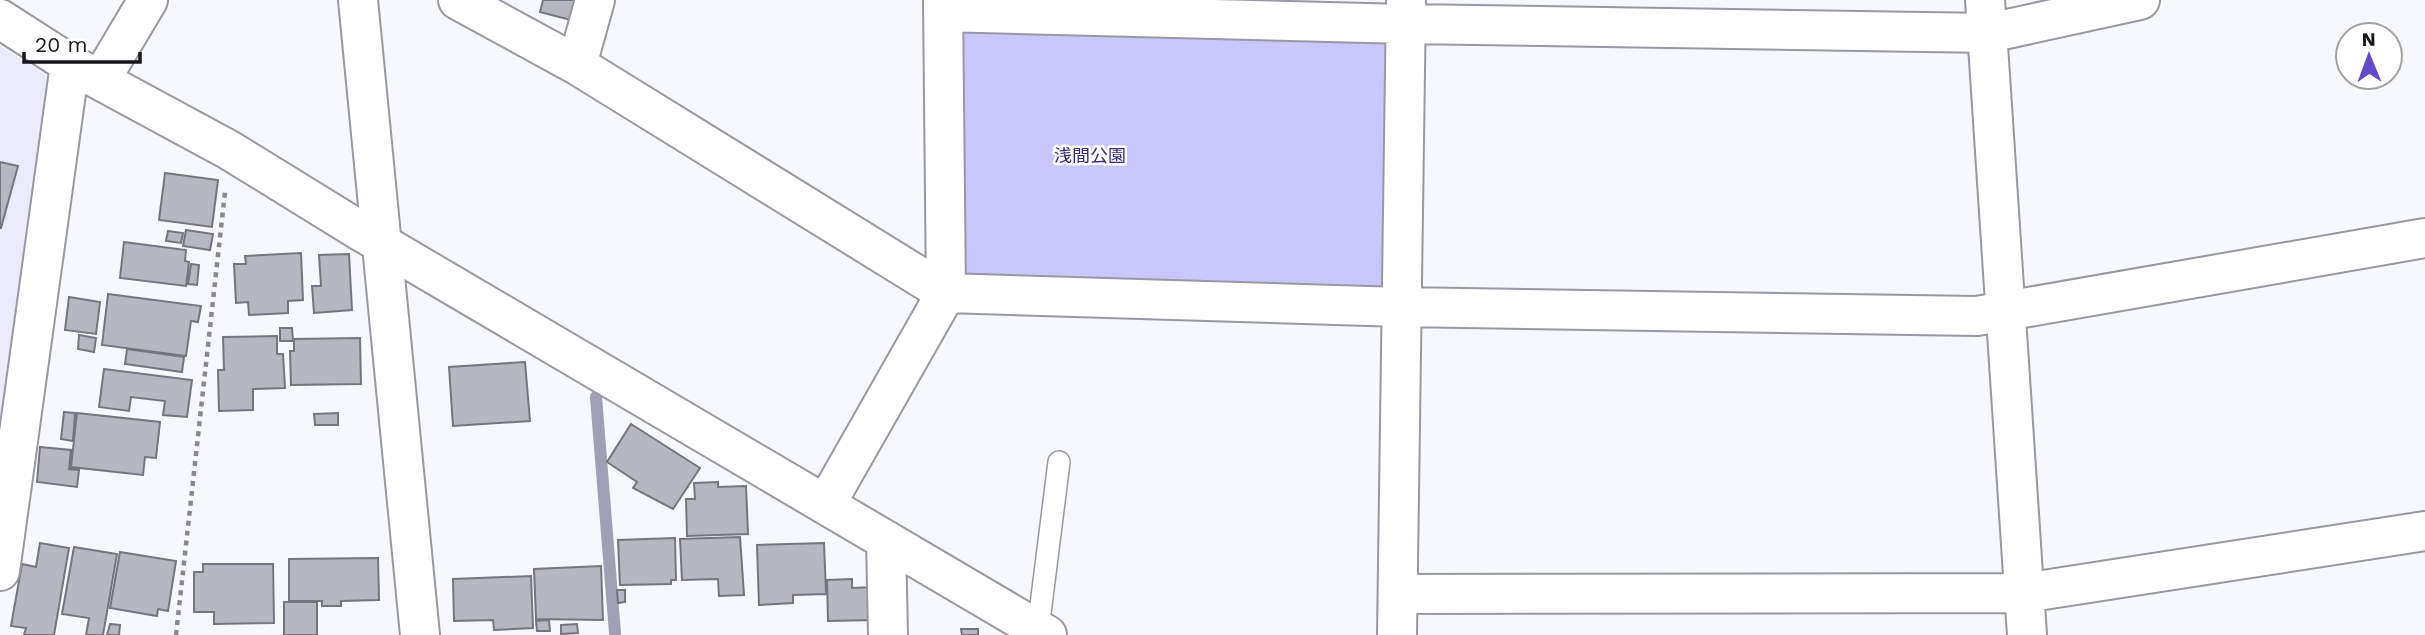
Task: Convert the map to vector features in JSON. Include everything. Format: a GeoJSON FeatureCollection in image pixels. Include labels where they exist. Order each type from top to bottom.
{"type":"FeatureCollection","features":[{"type":"Feature","properties":{"kind":"street"},"geometry":{"type":"LineString","coordinates":[[0,571],[85,72],[148,0]]}},
{"type":"Feature","properties":{"kind":"street"},"geometry":{"type":"LineString","coordinates":[[358,0],[420,635]]}},
{"type":"Feature","properties":{"kind":"street"},"geometry":{"type":"LineString","coordinates":[[458,0],[577,65],[946,293],[1401,307],[1977,316],[2425,238]]}},
{"type":"Feature","properties":{"kind":"street"},"geometry":{"type":"LineString","coordinates":[[577,65],[595,0]]}},
{"type":"Feature","properties":{"kind":"street"},"geometry":{"type":"LineString","coordinates":[[826,504],[946,293],[943,6],[1987,17],[2140,0]]}},
{"type":"Feature","properties":{"kind":"street"},"geometry":{"type":"LineString","coordinates":[[1398,635],[1406,12]]}},
{"type":"Feature","properties":{"kind":"street"},"geometry":{"type":"LineString","coordinates":[[1987,17],[2026,635]]}},
{"type":"Feature","properties":{"kind":"street"},"geometry":{"type":"LineString","coordinates":[[0,19],[85,72],[229,150],[1042,632]]}},
{"type":"Feature","properties":{"kind":"street"},"geometry":{"type":"LineString","coordinates":[[1398,594],[2024,593],[2425,531]]}},
{"type":"Feature","properties":{"kind":"street"},"geometry":{"type":"LineString","coordinates":[[886,540],[888,635]]}},
{"type":"Feature","properties":{"kind":"lane"},"geometry":{"type":"LineString","coordinates":[[1042,632],[1059,462]]}},
{"type":"Feature","properties":{"kind":"path"},"geometry":{"type":"LineString","coordinates":[[176,635],[229,150]]}},
{"type":"Feature","properties":{"kind":"shaded area"},"geometry":{"type":"Polygon","coordinates":[[[0,46],[49,77],[0,435],[0,46]]]}},
{"type":"Feature","properties":{"kind":"green space","name":"浅間公園"},"geometry":{"type":"Polygon","coordinates":[[[954,21],[1394,35],[1390,294],[955,283],[954,21]]]}},
{"type":"Feature","properties":{"kind":"building"},"geometry":{"type":"Polygon","coordinates":[[[543,0],[575,0],[571,20],[540,12],[543,0]]]}},
{"type":"Feature","properties":{"kind":"building"},"geometry":{"type":"Polygon","coordinates":[[[0,162],[18,166],[1,228],[0,228],[0,162]]]}},
{"type":"Feature","properties":{"kind":"building"},"geometry":{"type":"Polygon","coordinates":[[[165,173],[218,180],[212,227],[159,220],[165,173]]]}},
{"type":"Feature","properties":{"kind":"building"},"geometry":{"type":"Polygon","coordinates":[[[186,230],[213,234],[210,250],[183,246],[186,230]]]}},
{"type":"Feature","properties":{"kind":"building"},"geometry":{"type":"Polygon","coordinates":[[[168,231],[183,233],[181,243],[166,241],[168,231]]]}},
{"type":"Feature","properties":{"kind":"building"},"geometry":{"type":"Polygon","coordinates":[[[124,242],[186,250],[185,261],[189,262],[186,286],[120,278],[124,242]]]}},
{"type":"Feature","properties":{"kind":"building"},"geometry":{"type":"Polygon","coordinates":[[[301,253],[303,300],[288,301],[288,313],[249,315],[248,302],[236,303],[234,264],[246,264],[245,256],[301,253]]]}},
{"type":"Feature","properties":{"kind":"building"},"geometry":{"type":"Polygon","coordinates":[[[349,254],[352,310],[314,313],[312,286],[321,286],[319,255],[349,254]]]}},
{"type":"Feature","properties":{"kind":"building"},"geometry":{"type":"Polygon","coordinates":[[[191,264],[199,265],[197,285],[188,284],[191,264]]]}},
{"type":"Feature","properties":{"kind":"building"},"geometry":{"type":"Polygon","coordinates":[[[108,294],[201,306],[198,322],[191,321],[186,356],[102,345],[108,294]]]}},
{"type":"Feature","properties":{"kind":"building"},"geometry":{"type":"Polygon","coordinates":[[[69,297],[100,302],[96,334],[65,330],[69,297]]]}},
{"type":"Feature","properties":{"kind":"building"},"geometry":{"type":"Polygon","coordinates":[[[280,328],[292,328],[293,341],[280,341],[280,328]]]}},
{"type":"Feature","properties":{"kind":"building"},"geometry":{"type":"Polygon","coordinates":[[[79,335],[96,338],[94,352],[78,349],[79,335]]]}},
{"type":"Feature","properties":{"kind":"building"},"geometry":{"type":"Polygon","coordinates":[[[277,336],[277,354],[283,354],[285,388],[253,389],[253,410],[219,411],[218,370],[224,370],[223,337],[277,336]]]}},
{"type":"Feature","properties":{"kind":"building"},"geometry":{"type":"Polygon","coordinates":[[[360,338],[361,384],[291,385],[290,351],[294,351],[294,339],[360,338]]]}},
{"type":"Feature","properties":{"kind":"building"},"geometry":{"type":"Polygon","coordinates":[[[127,349],[184,357],[182,372],[125,364],[127,349]]]}},
{"type":"Feature","properties":{"kind":"building"},"geometry":{"type":"Polygon","coordinates":[[[525,362],[530,421],[453,426],[449,367],[525,362]]]}},
{"type":"Feature","properties":{"kind":"building"},"geometry":{"type":"Polygon","coordinates":[[[104,369],[192,380],[187,417],[163,415],[165,401],[131,397],[129,411],[99,407],[104,369]]]}},
{"type":"Feature","properties":{"kind":"building"},"geometry":{"type":"Polygon","coordinates":[[[64,412],[75,413],[73,441],[61,439],[64,412]]]}},
{"type":"Feature","properties":{"kind":"building"},"geometry":{"type":"Polygon","coordinates":[[[77,413],[160,422],[156,458],[145,457],[143,475],[71,467],[77,413]]]}},
{"type":"Feature","properties":{"kind":"building"},"geometry":{"type":"Polygon","coordinates":[[[338,413],[338,425],[315,425],[314,414],[338,413]]]}},
{"type":"Feature","properties":{"kind":"building"},"geometry":{"type":"Polygon","coordinates":[[[631,424],[700,468],[673,509],[633,488],[637,482],[607,462],[631,424]]]}},
{"type":"Feature","properties":{"kind":"building"},"geometry":{"type":"Polygon","coordinates":[[[40,447],[71,450],[69,469],[79,470],[77,487],[37,482],[40,447]]]}},
{"type":"Feature","properties":{"kind":"building"},"geometry":{"type":"Polygon","coordinates":[[[718,482],[718,487],[746,486],[748,534],[687,536],[686,499],[695,499],[694,483],[718,482]]]}},
{"type":"Feature","properties":{"kind":"building"},"geometry":{"type":"Polygon","coordinates":[[[740,537],[744,595],[719,596],[718,579],[682,580],[680,539],[740,537]]]}},
{"type":"Feature","properties":{"kind":"building"},"geometry":{"type":"Polygon","coordinates":[[[675,538],[676,580],[671,580],[671,584],[620,585],[618,540],[675,538]]]}},
{"type":"Feature","properties":{"kind":"building"},"geometry":{"type":"Polygon","coordinates":[[[40,543],[69,548],[54,635],[24,635],[26,628],[11,626],[22,564],[36,567],[40,543]]]}},
{"type":"Feature","properties":{"kind":"building"},"geometry":{"type":"Polygon","coordinates":[[[824,543],[826,594],[793,595],[793,603],[759,605],[757,545],[824,543]]]}},
{"type":"Feature","properties":{"kind":"building"},"geometry":{"type":"Polygon","coordinates":[[[74,547],[117,554],[103,635],[86,635],[89,618],[62,614],[74,547]]]}},
{"type":"Feature","properties":{"kind":"building"},"geometry":{"type":"Polygon","coordinates":[[[120,552],[176,561],[168,611],[158,609],[157,616],[110,608],[120,552]]]}},
{"type":"Feature","properties":{"kind":"building"},"geometry":{"type":"Polygon","coordinates":[[[378,558],[379,600],[341,601],[341,606],[322,606],[322,601],[289,601],[289,559],[378,558]]]}},
{"type":"Feature","properties":{"kind":"building"},"geometry":{"type":"Polygon","coordinates":[[[203,564],[273,564],[274,623],[214,624],[214,612],[194,612],[194,572],[203,572],[203,564]]]}},
{"type":"Feature","properties":{"kind":"building"},"geometry":{"type":"Polygon","coordinates":[[[601,566],[603,620],[536,619],[534,569],[601,566]]]}},
{"type":"Feature","properties":{"kind":"building"},"geometry":{"type":"Polygon","coordinates":[[[531,576],[533,628],[494,630],[493,620],[454,621],[453,579],[531,576]]]}},
{"type":"Feature","properties":{"kind":"building"},"geometry":{"type":"Polygon","coordinates":[[[852,579],[852,588],[873,587],[875,620],[828,621],[827,580],[852,579]]]}},
{"type":"Feature","properties":{"kind":"building"},"geometry":{"type":"Polygon","coordinates":[[[617,590],[625,590],[625,602],[618,603],[617,590]]]}},
{"type":"Feature","properties":{"kind":"building"},"geometry":{"type":"Polygon","coordinates":[[[284,602],[317,602],[317,635],[284,635],[284,602]]]}},
{"type":"Feature","properties":{"kind":"building"},"geometry":{"type":"Polygon","coordinates":[[[549,620],[550,631],[537,631],[536,621],[549,620]]]}},
{"type":"Feature","properties":{"kind":"building"},"geometry":{"type":"Polygon","coordinates":[[[110,624],[120,625],[119,635],[107,635],[110,624]]]}},
{"type":"Feature","properties":{"kind":"building"},"geometry":{"type":"Polygon","coordinates":[[[577,624],[578,633],[561,634],[561,625],[577,624]]]}},
{"type":"Feature","properties":{"kind":"building"},"geometry":{"type":"Polygon","coordinates":[[[961,629],[978,629],[978,635],[962,635],[961,629]]]}},
{"type":"Feature","properties":{"kind":"waterway"},"geometry":{"type":"LineString","coordinates":[[596,397],[615,633]]}}]}
